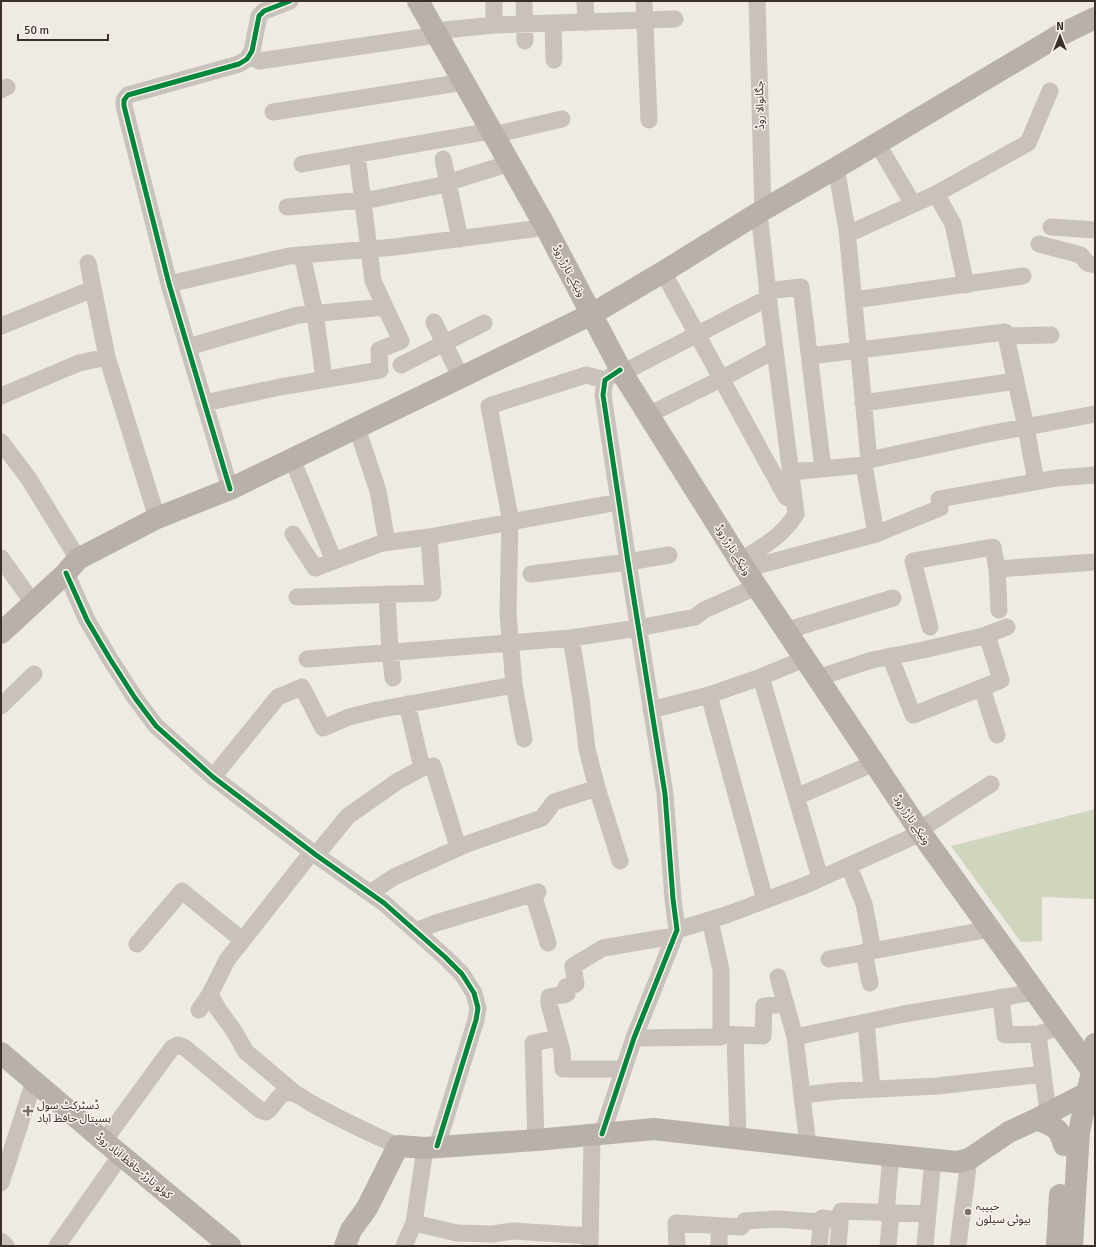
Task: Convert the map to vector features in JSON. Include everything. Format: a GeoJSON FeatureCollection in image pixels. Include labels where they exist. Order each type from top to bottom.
{"type":"FeatureCollection","features":[{"type":"Feature","properties":{"kind":"main road","name":"ونیکے تارڑ روڈ"},"geometry":{"type":"LineString","coordinates":[[418,1],[544,224],[592,314],[616,374],[648,415],[785,631],[920,832],[1093,1072]]}},
{"type":"Feature","properties":{"kind":"main road"},"geometry":{"type":"LineString","coordinates":[[2,628],[33,603],[72,566],[157,518],[230,489],[592,314],[761,211],[1058,36],[1095,18]]}},
{"type":"Feature","properties":{"kind":"main road"},"geometry":{"type":"LineString","coordinates":[[1072,1246],[1079,1132],[1093,1072],[1095,1044]]}},
{"type":"Feature","properties":{"kind":"main road","name":"کولو تارڑ-حافظ آباد روڈ"},"geometry":{"type":"LineString","coordinates":[[1,1053],[230,1246]]}},
{"type":"Feature","properties":{"kind":"main road"},"geometry":{"type":"LineString","coordinates":[[1057,1246],[1064,1145],[1067,1131],[1085,1094],[1093,1072]]}},
{"type":"Feature","properties":{"kind":"main road"},"geometry":{"type":"LineString","coordinates":[[345,1246],[351,1230],[366,1208],[398,1146],[431,1147],[536,1140],[654,1129],[957,1162],[969,1159],[1009,1132],[1085,1094]]}},
{"type":"Feature","properties":{"kind":"main road"},"geometry":{"type":"LineString","coordinates":[[1043,1116],[1059,1130],[1064,1145]]}},
{"type":"Feature","properties":{"kind":"street"},"geometry":{"type":"LineString","coordinates":[[230,489],[169,284],[124,106],[124,100],[128,95],[239,64],[247,59],[252,52],[259,16],[264,11],[290,1]]}},
{"type":"Feature","properties":{"kind":"street"},"geometry":{"type":"LineString","coordinates":[[494,1],[494,25]]}},
{"type":"Feature","properties":{"kind":"street"},"geometry":{"type":"LineString","coordinates":[[524,1],[525,33]]}},
{"type":"Feature","properties":{"kind":"street"},"geometry":{"type":"LineString","coordinates":[[585,1],[586,23]]}},
{"type":"Feature","properties":{"kind":"street"},"geometry":{"type":"LineString","coordinates":[[644,1],[649,120]]}},
{"type":"Feature","properties":{"kind":"street","name":"جگانوالا روڈ"},"geometry":{"type":"LineString","coordinates":[[747,572],[790,524],[796,514],[768,295],[761,211],[757,1]]}},
{"type":"Feature","properties":{"kind":"street"},"geometry":{"type":"LineString","coordinates":[[249,56],[259,61],[494,25],[525,33],[553,24],[675,19]]}},
{"type":"Feature","properties":{"kind":"street"},"geometry":{"type":"LineString","coordinates":[[553,24],[554,60]]}},
{"type":"Feature","properties":{"kind":"street"},"geometry":{"type":"LineString","coordinates":[[273,112],[464,82]]}},
{"type":"Feature","properties":{"kind":"street"},"geometry":{"type":"LineString","coordinates":[[848,234],[936,194],[1028,143],[1050,91]]}},
{"type":"Feature","properties":{"kind":"street"},"geometry":{"type":"LineString","coordinates":[[302,164],[492,133],[562,119]]}},
{"type":"Feature","properties":{"kind":"street"},"geometry":{"type":"LineString","coordinates":[[877,143],[913,204]]}},
{"type":"Feature","properties":{"kind":"street"},"geometry":{"type":"LineString","coordinates":[[204,403],[324,378],[380,370],[379,350],[400,342],[374,281],[357,155]]}},
{"type":"Feature","properties":{"kind":"street"},"geometry":{"type":"LineString","coordinates":[[443,159],[460,239]]}},
{"type":"Feature","properties":{"kind":"street"},"geometry":{"type":"LineString","coordinates":[[287,207],[363,200],[437,186],[510,163]]}},
{"type":"Feature","properties":{"kind":"street"},"geometry":{"type":"LineString","coordinates":[[836,168],[848,234],[867,462],[876,534]]}},
{"type":"Feature","properties":{"kind":"street"},"geometry":{"type":"LineString","coordinates":[[936,194],[953,224],[966,285]]}},
{"type":"Feature","properties":{"kind":"street"},"geometry":{"type":"LineString","coordinates":[[169,284],[289,256],[460,239],[533,229],[544,224]]}},
{"type":"Feature","properties":{"kind":"street"},"geometry":{"type":"LineString","coordinates":[[1050,227],[1095,230]]}},
{"type":"Feature","properties":{"kind":"street"},"geometry":{"type":"LineString","coordinates":[[1040,244],[1081,255],[1087,263],[1095,265]]}},
{"type":"Feature","properties":{"kind":"street"},"geometry":{"type":"LineString","coordinates":[[302,255],[315,313],[324,378]]}},
{"type":"Feature","properties":{"kind":"street"},"geometry":{"type":"LineString","coordinates":[[88,263],[107,357],[157,518]]}},
{"type":"Feature","properties":{"kind":"street"},"geometry":{"type":"LineString","coordinates":[[663,272],[786,497],[794,502]]}},
{"type":"Feature","properties":{"kind":"street"},"geometry":{"type":"LineString","coordinates":[[854,300],[1023,276]]}},
{"type":"Feature","properties":{"kind":"street"},"geometry":{"type":"LineString","coordinates":[[524,739],[514,685],[508,614],[510,523],[490,406],[586,375],[616,374],[697,334],[768,295],[801,287],[823,468]]}},
{"type":"Feature","properties":{"kind":"street"},"geometry":{"type":"LineString","coordinates":[[1,326],[93,289]]}},
{"type":"Feature","properties":{"kind":"street"},"geometry":{"type":"LineString","coordinates":[[188,348],[298,315],[385,307]]}},
{"type":"Feature","properties":{"kind":"street"},"geometry":{"type":"LineString","coordinates":[[434,322],[461,378]]}},
{"type":"Feature","properties":{"kind":"street"},"geometry":{"type":"LineString","coordinates":[[401,365],[484,324]]}},
{"type":"Feature","properties":{"kind":"street"},"geometry":{"type":"LineString","coordinates":[[810,356],[1005,332],[1026,427],[1036,482]]}},
{"type":"Feature","properties":{"kind":"street"},"geometry":{"type":"LineString","coordinates":[[1006,336],[1051,335]]}},
{"type":"Feature","properties":{"kind":"street"},"geometry":{"type":"LineString","coordinates":[[648,415],[721,379],[775,350]]}},
{"type":"Feature","properties":{"kind":"street"},"geometry":{"type":"LineString","coordinates":[[1,396],[79,363],[107,357]]}},
{"type":"Feature","properties":{"kind":"street"},"geometry":{"type":"LineString","coordinates":[[414,1223],[457,1239],[513,1230],[590,1241],[597,1134],[624,1068],[634,1038],[675,933],[665,794],[603,395],[616,374]]}},
{"type":"Feature","properties":{"kind":"street"},"geometry":{"type":"LineString","coordinates":[[863,403],[1016,381]]}},
{"type":"Feature","properties":{"kind":"street"},"geometry":{"type":"LineString","coordinates":[[790,472],[867,462],[1026,427],[1095,414]]}},
{"type":"Feature","properties":{"kind":"street"},"geometry":{"type":"LineString","coordinates":[[357,428],[378,491],[387,542]]}},
{"type":"Feature","properties":{"kind":"street"},"geometry":{"type":"LineString","coordinates":[[1,442],[29,479],[72,566],[91,626],[134,698],[156,726],[213,776],[314,853],[384,903],[445,957],[462,974],[474,993],[478,1008],[476,1020],[431,1147],[414,1223],[404,1246]]}},
{"type":"Feature","properties":{"kind":"street"},"geometry":{"type":"LineString","coordinates":[[292,459],[334,561]]}},
{"type":"Feature","properties":{"kind":"street"},"geometry":{"type":"LineString","coordinates":[[307,660],[571,638],[638,628],[695,617],[747,572],[876,534],[940,508],[939,499],[1057,478],[1095,475]]}},
{"type":"Feature","properties":{"kind":"street"},"geometry":{"type":"LineString","coordinates":[[293,534],[315,568],[382,543],[429,537],[510,523],[619,502]]}},
{"type":"Feature","properties":{"kind":"street"},"geometry":{"type":"LineString","coordinates":[[298,597],[433,593],[429,537]]}},
{"type":"Feature","properties":{"kind":"street"},"geometry":{"type":"LineString","coordinates":[[930,627],[913,561],[993,547],[997,569],[999,610]]}},
{"type":"Feature","properties":{"kind":"street"},"geometry":{"type":"LineString","coordinates":[[531,574],[628,562],[669,555]]}},
{"type":"Feature","properties":{"kind":"street"},"geometry":{"type":"LineString","coordinates":[[1,558],[33,603]]}},
{"type":"Feature","properties":{"kind":"street"},"geometry":{"type":"LineString","coordinates":[[997,569],[1095,562]]}},
{"type":"Feature","properties":{"kind":"street"},"geometry":{"type":"LineString","coordinates":[[387,594],[393,678]]}},
{"type":"Feature","properties":{"kind":"street"},"geometry":{"type":"LineString","coordinates":[[785,631],[893,598]]}},
{"type":"Feature","properties":{"kind":"street"},"geometry":{"type":"LineString","coordinates":[[817,678],[872,660],[987,635],[1007,627]]}},
{"type":"Feature","properties":{"kind":"street"},"geometry":{"type":"LineString","coordinates":[[890,656],[913,715],[1001,680],[987,635]]}},
{"type":"Feature","properties":{"kind":"street"},"geometry":{"type":"LineString","coordinates":[[571,638],[582,699],[587,749],[597,788],[620,861]]}},
{"type":"Feature","properties":{"kind":"street"},"geometry":{"type":"LineString","coordinates":[[651,710],[708,695],[761,677],[804,660]]}},
{"type":"Feature","properties":{"kind":"street"},"geometry":{"type":"LineString","coordinates":[[1,706],[34,674]]}},
{"type":"Feature","properties":{"kind":"street"},"geometry":{"type":"LineString","coordinates":[[761,677],[820,878]]}},
{"type":"Feature","properties":{"kind":"street"},"geometry":{"type":"LineString","coordinates":[[213,776],[278,697],[302,687],[323,728],[349,717],[376,710],[514,685]]}},
{"type":"Feature","properties":{"kind":"street"},"geometry":{"type":"LineString","coordinates":[[982,688],[997,735]]}},
{"type":"Feature","properties":{"kind":"street"},"geometry":{"type":"LineString","coordinates":[[708,695],[766,900]]}},
{"type":"Feature","properties":{"kind":"street"},"geometry":{"type":"LineString","coordinates":[[407,704],[422,768]]}},
{"type":"Feature","properties":{"kind":"street"},"geometry":{"type":"LineString","coordinates":[[796,797],[874,763]]}},
{"type":"Feature","properties":{"kind":"street"},"geometry":{"type":"LineString","coordinates":[[199,1010],[210,994],[227,960],[314,853],[348,816],[398,781],[422,768],[433,766],[458,847]]}},
{"type":"Feature","properties":{"kind":"street"},"geometry":{"type":"LineString","coordinates":[[624,1068],[563,1069],[562,1050],[549,1004],[549,997],[567,994],[566,987],[576,984],[573,966],[603,948],[675,933],[766,900],[849,866],[920,832],[991,784]]}},
{"type":"Feature","properties":{"kind":"street"},"geometry":{"type":"LineString","coordinates":[[370,893],[394,877],[458,847],[542,818],[554,802],[597,788]]}},
{"type":"Feature","properties":{"kind":"street"},"geometry":{"type":"LineString","coordinates":[[849,866],[864,904],[869,951],[870,983]]}},
{"type":"Feature","properties":{"kind":"street"},"geometry":{"type":"LineString","coordinates":[[137,944],[182,891],[242,940]]}},
{"type":"Feature","properties":{"kind":"street"},"geometry":{"type":"LineString","coordinates":[[416,931],[436,923],[535,893],[548,943]]}},
{"type":"Feature","properties":{"kind":"street"},"geometry":{"type":"LineString","coordinates":[[710,920],[721,970],[738,1138]]}},
{"type":"Feature","properties":{"kind":"street"},"geometry":{"type":"LineString","coordinates":[[829,959],[990,929]]}},
{"type":"Feature","properties":{"kind":"street"},"geometry":{"type":"LineString","coordinates":[[778,977],[795,1037],[808,1146]]}},
{"type":"Feature","properties":{"kind":"street"},"geometry":{"type":"LineString","coordinates":[[795,1037],[866,1022],[1035,992]]}},
{"type":"Feature","properties":{"kind":"street"},"geometry":{"type":"LineString","coordinates":[[210,994],[246,1052],[296,1094],[338,1119],[398,1146]]}},
{"type":"Feature","properties":{"kind":"street"},"geometry":{"type":"LineString","coordinates":[[1001,997],[1005,1035],[1038,1034],[1060,1027]]}},
{"type":"Feature","properties":{"kind":"street"},"geometry":{"type":"LineString","coordinates":[[634,1038],[721,1037],[728,1034],[763,1036],[764,1006],[786,1004]]}},
{"type":"Feature","properties":{"kind":"street"},"geometry":{"type":"LineString","coordinates":[[866,1022],[872,1089]]}},
{"type":"Feature","properties":{"kind":"street"},"geometry":{"type":"LineString","coordinates":[[1038,1034],[1043,1074],[1043,1116]]}},
{"type":"Feature","properties":{"kind":"street"},"geometry":{"type":"LineString","coordinates":[[536,1140],[533,1043],[558,1038]]}},
{"type":"Feature","properties":{"kind":"street"},"geometry":{"type":"LineString","coordinates":[[104,1141],[172,1048],[178,1044],[184,1046],[260,1110],[266,1112],[281,1096],[287,1093],[296,1094]]}},
{"type":"Feature","properties":{"kind":"street"},"geometry":{"type":"LineString","coordinates":[[803,1095],[837,1091],[938,1086],[1043,1074]]}},
{"type":"Feature","properties":{"kind":"street"},"geometry":{"type":"LineString","coordinates":[[1,1183],[34,1081]]}},
{"type":"Feature","properties":{"kind":"street"},"geometry":{"type":"LineString","coordinates":[[57,1246],[121,1155]]}},
{"type":"Feature","properties":{"kind":"street"},"geometry":{"type":"LineString","coordinates":[[888,1246],[891,1155]]}},
{"type":"Feature","properties":{"kind":"street"},"geometry":{"type":"LineString","coordinates":[[925,1246],[933,1159]]}},
{"type":"Feature","properties":{"kind":"street"},"geometry":{"type":"LineString","coordinates":[[958,1246],[969,1159]]}},
{"type":"Feature","properties":{"kind":"street"},"geometry":{"type":"LineString","coordinates":[[838,1246],[841,1211],[928,1214]]}},
{"type":"Feature","properties":{"kind":"street"},"geometry":{"type":"LineString","coordinates":[[819,1246],[822,1218],[840,1220]]}},
{"type":"Feature","properties":{"kind":"street"},"geometry":{"type":"LineString","coordinates":[[677,1246],[676,1223],[741,1227],[745,1221],[776,1219],[822,1222]]}},
{"type":"Feature","properties":{"kind":"street"},"geometry":{"type":"LineString","coordinates":[[719,1226],[719,1246]]}},
{"type":"Feature","properties":{"kind":"street"},"geometry":{"type":"LineString","coordinates":[[1,1241],[6,1246]]}},
{"type":"Feature","properties":{"kind":"green space"},"geometry":{"type":"Polygon","coordinates":[[[1095,809],[1094,899],[1042,897],[1042,941],[1021,942],[951,846],[1095,809]]]}},
{"type":"Feature","properties":{"kind":"cycle path"},"geometry":{"type":"LineString","coordinates":[[230,489],[169,284],[124,106],[124,100],[128,95],[239,64],[247,59],[252,51],[259,16],[264,11],[290,1]]}},
{"type":"Feature","properties":{"kind":"cycle path"},"geometry":{"type":"LineString","coordinates":[[602,1134],[634,1038],[677,930],[673,899],[665,794],[603,395],[605,380],[620,370]]}},
{"type":"Feature","properties":{"kind":"cycle path"},"geometry":{"type":"LineString","coordinates":[[66,573],[87,620],[135,698],[156,726],[213,777],[316,855],[384,903],[462,974],[474,993],[478,1008],[476,1020],[437,1146]]}},
{"type":"Feature","properties":{"kind":"place","name":"ڈسٹرکٹ سول ہسپتال حافظ آباد"},"geometry":{"type":"Point","coordinates":[28,1111]}},
{"type":"Feature","properties":{"kind":"place","name":"حبیبہ بیوٹی سیلون"},"geometry":{"type":"Point","coordinates":[968,1212]}}]}
